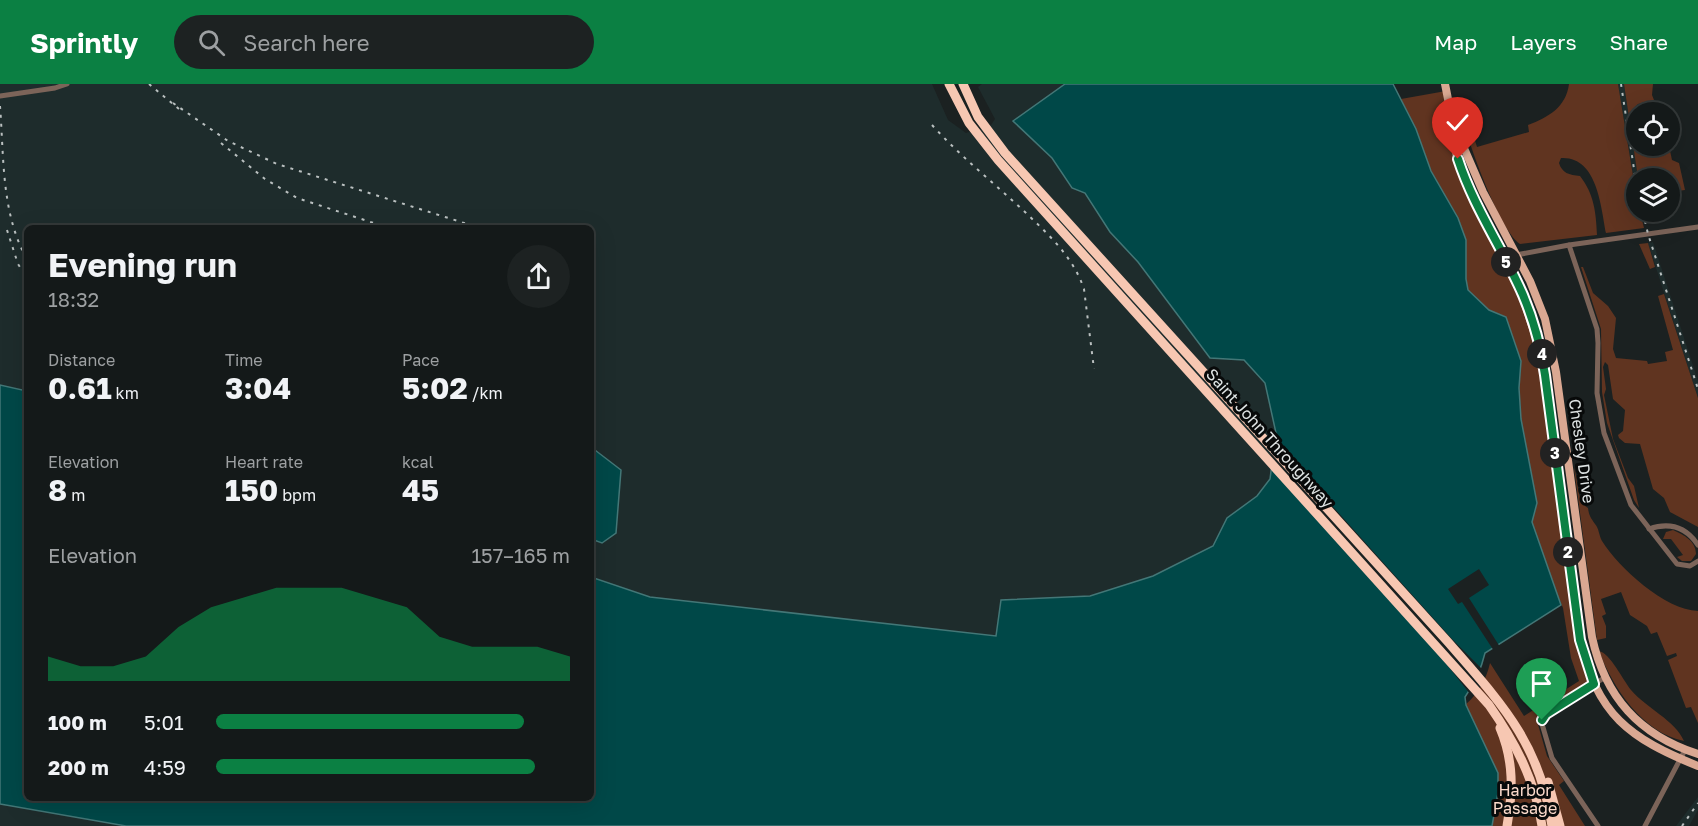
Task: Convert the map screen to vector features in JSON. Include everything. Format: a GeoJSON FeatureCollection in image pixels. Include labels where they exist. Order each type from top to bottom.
{"type":"FeatureCollection","features":[{"type":"Feature","properties":{"kind":"highway","name":"Saint John Throughway"},"geometry":{"type":"LineString","coordinates":[[949,84],[969,123],[998,160],[1492,709],[1507,730],[1523,760],[1542,826]]}},
{"type":"Feature","properties":{"kind":"highway","name":"Saint John Throughway"},"geometry":{"type":"LineString","coordinates":[[963,84],[978,117],[1005,153],[1499,701],[1531,752],[1541,780],[1551,826]]}},
{"type":"Feature","properties":{"kind":"highway"},"geometry":{"type":"LineString","coordinates":[[1492,709],[1506,742],[1510,762],[1512,787],[1507,826]]}},
{"type":"Feature","properties":{"kind":"highway"},"geometry":{"type":"LineString","coordinates":[[1531,752],[1546,777],[1560,826]]}},
{"type":"Feature","properties":{"kind":"main road","name":"Chesley Drive"},"geometry":{"type":"LineString","coordinates":[[1445,84],[1458,159],[1466,183],[1529,312],[1541,353],[1580,640],[1594,684],[1626,728],[1654,747],[1698,766]]}},
{"type":"Feature","properties":{"kind":"main road","name":"Chesley Drive"},"geometry":{"type":"LineString","coordinates":[[1453,124],[1483,192],[1535,292],[1545,320],[1556,372],[1592,637],[1599,667],[1616,696],[1642,725],[1673,745],[1698,754]]}},
{"type":"Feature","properties":{"kind":"main road"},"geometry":{"type":"LineString","coordinates":[[1545,375],[1556,372]]}},
{"type":"Feature","properties":{"kind":"street"},"geometry":{"type":"LineString","coordinates":[[0,96],[55,88],[67,84]]}},
{"type":"Feature","properties":{"kind":"street"},"geometry":{"type":"LineString","coordinates":[[1505,261],[1516,255],[1569,245],[1697,227],[1698,235]]}},
{"type":"Feature","properties":{"kind":"street"},"geometry":{"type":"LineString","coordinates":[[1569,245],[1597,329],[1597,393],[1604,433],[1631,505],[1677,564],[1690,566],[1698,561]]}},
{"type":"Feature","properties":{"kind":"street"},"geometry":{"type":"LineString","coordinates":[[1649,529],[1666,525],[1679,528],[1690,535],[1698,545]]}},
{"type":"Feature","properties":{"kind":"street"},"geometry":{"type":"LineString","coordinates":[[1598,826],[1552,758],[1542,724],[1546,714],[1604,678]]}},
{"type":"Feature","properties":{"kind":"street"},"geometry":{"type":"LineString","coordinates":[[1645,826],[1685,750]]}},
{"type":"Feature","properties":{"kind":"shaded area"},"geometry":{"type":"Polygon","coordinates":[[[0,84],[932,84],[948,120],[966,133],[991,125],[995,119],[978,87],[982,84],[1065,84],[1014,121],[1052,158],[1072,188],[1085,193],[1110,232],[1138,262],[1244,360],[1265,383],[1276,433],[1270,479],[1257,496],[1227,518],[1213,546],[1153,576],[1090,596],[1001,600],[996,636],[650,597],[594,578],[594,225],[24,225],[24,390],[0,385],[0,84]]]}},
{"type":"Feature","properties":{"kind":"shaded area"},"geometry":{"type":"Polygon","coordinates":[[[1618,84],[1624,84],[1627,102],[1626,133],[1618,84]]]}},
{"type":"Feature","properties":{"kind":"shaded area"},"geometry":{"type":"Polygon","coordinates":[[[1630,156],[1635,156],[1637,168],[1632,168],[1630,156]]]}},
{"type":"Feature","properties":{"kind":"shaded area"},"geometry":{"type":"Polygon","coordinates":[[[1653,242],[1698,381],[1698,398],[1648,243],[1653,242]]]}},
{"type":"Feature","properties":{"kind":"shaded area"},"geometry":{"type":"Polygon","coordinates":[[[1698,797],[1698,810],[1689,826],[1676,826],[1698,797]]]}},
{"type":"Feature","properties":{"kind":"shaded area"},"geometry":{"type":"Polygon","coordinates":[[[0,804],[104,822],[126,826],[0,826],[0,804]]]}},
{"type":"Feature","properties":{"kind":"green space"},"geometry":{"type":"Polygon","coordinates":[[[1569,84],[1618,84],[1626,133],[1626,156],[1630,156],[1632,168],[1626,168],[1626,222],[1642,222],[1644,228],[1606,233],[1599,197],[1590,174],[1583,165],[1561,158],[1559,163],[1562,169],[1569,174],[1580,176],[1588,190],[1595,211],[1597,235],[1520,244],[1501,219],[1482,176],[1457,98],[1463,102],[1477,147],[1529,132],[1528,125],[1555,110],[1567,92],[1569,84]]]}},
{"type":"Feature","properties":{"kind":"green space"},"geometry":{"type":"Polygon","coordinates":[[[1624,84],[1653,84],[1654,100],[1627,102],[1624,84]]]}},
{"type":"Feature","properties":{"kind":"green space","name":"Harbor Passage"},"geometry":{"type":"Polygon","coordinates":[[[1446,91],[1457,159],[1536,332],[1573,595],[1594,684],[1537,721],[1547,756],[1564,781],[1559,785],[1585,826],[1492,826],[1498,793],[1498,773],[1465,705],[1481,686],[1490,663],[1524,716],[1579,681],[1571,658],[1563,608],[1548,572],[1532,522],[1537,503],[1521,419],[1519,388],[1521,361],[1506,317],[1489,310],[1468,290],[1466,241],[1458,218],[1431,171],[1416,129],[1401,99],[1446,91]]]}},
{"type":"Feature","properties":{"kind":"green space"},"geometry":{"type":"Polygon","coordinates":[[[1635,156],[1671,156],[1672,160],[1679,163],[1685,190],[1680,191],[1680,168],[1637,168],[1635,156]]]}},
{"type":"Feature","properties":{"kind":"green space"},"geometry":{"type":"Polygon","coordinates":[[[1648,243],[1655,267],[1650,269],[1639,244],[1648,243]]]}},
{"type":"Feature","properties":{"kind":"green space"},"geometry":{"type":"Polygon","coordinates":[[[1581,267],[1583,267],[1593,293],[1608,306],[1616,318],[1613,349],[1616,358],[1647,361],[1648,364],[1667,361],[1665,352],[1673,350],[1658,296],[1664,294],[1698,398],[1698,527],[1670,512],[1664,498],[1653,489],[1640,444],[1625,443],[1619,438],[1618,435],[1623,431],[1625,410],[1613,399],[1608,365],[1605,362],[1603,367],[1606,389],[1604,395],[1613,439],[1628,478],[1634,486],[1639,508],[1634,500],[1607,423],[1602,392],[1601,329],[1581,267]]]}},
{"type":"Feature","properties":{"kind":"green space"},"geometry":{"type":"Polygon","coordinates":[[[1574,468],[1581,501],[1588,508],[1602,541],[1610,552],[1631,575],[1658,596],[1685,609],[1698,611],[1698,723],[1691,707],[1686,708],[1668,660],[1677,656],[1676,653],[1667,656],[1657,632],[1651,634],[1647,626],[1630,615],[1621,592],[1601,599],[1606,614],[1602,616],[1606,626],[1606,638],[1597,640],[1574,468]]]}},
{"type":"Feature","properties":{"kind":"green space"},"geometry":{"type":"Polygon","coordinates":[[[1673,530],[1685,536],[1694,545],[1696,554],[1691,561],[1682,561],[1677,557],[1683,555],[1671,539],[1663,539],[1666,532],[1673,530]]]}},
{"type":"Feature","properties":{"kind":"green space"},"geometry":{"type":"Polygon","coordinates":[[[1599,651],[1608,657],[1631,690],[1667,720],[1684,741],[1655,729],[1631,707],[1612,680],[1599,651]]]}},
{"type":"Feature","properties":{"kind":"water"},"geometry":{"type":"Polygon","coordinates":[[[1065,84],[1393,84],[1416,129],[1431,171],[1458,218],[1466,240],[1468,290],[1489,310],[1506,317],[1521,361],[1519,388],[1521,419],[1537,503],[1532,522],[1561,605],[1485,653],[1472,687],[1465,697],[1466,705],[1498,773],[1498,793],[1492,826],[126,826],[0,804],[0,385],[24,390],[24,801],[594,801],[594,578],[650,597],[996,636],[1001,600],[1090,596],[1153,576],[1213,546],[1227,518],[1257,496],[1270,479],[1276,433],[1265,383],[1244,360],[1210,358],[1138,262],[1110,232],[1085,193],[1072,188],[1052,158],[1013,121],[1065,84]]]}},
{"type":"Feature","properties":{"kind":"water"},"geometry":{"type":"Polygon","coordinates":[[[594,449],[621,470],[616,533],[602,543],[594,540],[594,449]]]}},
{"type":"Feature","properties":{"kind":"pier"},"geometry":{"type":"Polygon","coordinates":[[[1273,440],[1452,639],[1484,671],[1470,694],[1437,652],[1269,466],[1273,440]]]}},
{"type":"Feature","properties":{"kind":"pier"},"geometry":{"type":"Polygon","coordinates":[[[1479,569],[1489,585],[1469,598],[1500,647],[1494,651],[1462,602],[1458,604],[1448,589],[1479,569]]]}},
{"type":"Feature","properties":{"kind":"railway"},"geometry":{"type":"LineString","coordinates":[[149,84],[179,109]]}},
{"type":"Feature","properties":{"kind":"railway"},"geometry":{"type":"LineString","coordinates":[[1621,84],[1634,168]]}},
{"type":"Feature","properties":{"kind":"railway"},"geometry":{"type":"LineString","coordinates":[[173,103],[228,141],[277,164],[470,225]]}},
{"type":"Feature","properties":{"kind":"railway"},"geometry":{"type":"LineString","coordinates":[[0,106],[3,165],[8,204],[12,223],[24,253]]}},
{"type":"Feature","properties":{"kind":"railway"},"geometry":{"type":"LineString","coordinates":[[932,125],[1035,222],[1074,267],[1084,289],[1094,369]]}},
{"type":"Feature","properties":{"kind":"railway"},"geometry":{"type":"LineString","coordinates":[[221,143],[265,179],[297,198],[380,225]]}},
{"type":"Feature","properties":{"kind":"railway"},"geometry":{"type":"LineString","coordinates":[[1645,222],[1698,389]]}},
{"type":"Feature","properties":{"kind":"railway"},"geometry":{"type":"LineString","coordinates":[[7,230],[18,264],[24,273]]}},
{"type":"Feature","properties":{"kind":"railway"},"geometry":{"type":"LineString","coordinates":[[1682,826],[1698,803]]}},
{"type":"Feature","properties":{"kind":"route"},"geometry":{"type":"LineString","coordinates":[[1458,159],[1476,206],[1522,295],[1536,332],[1545,375],[1580,640],[1594,684],[1546,714],[1542,720]]}}]}
